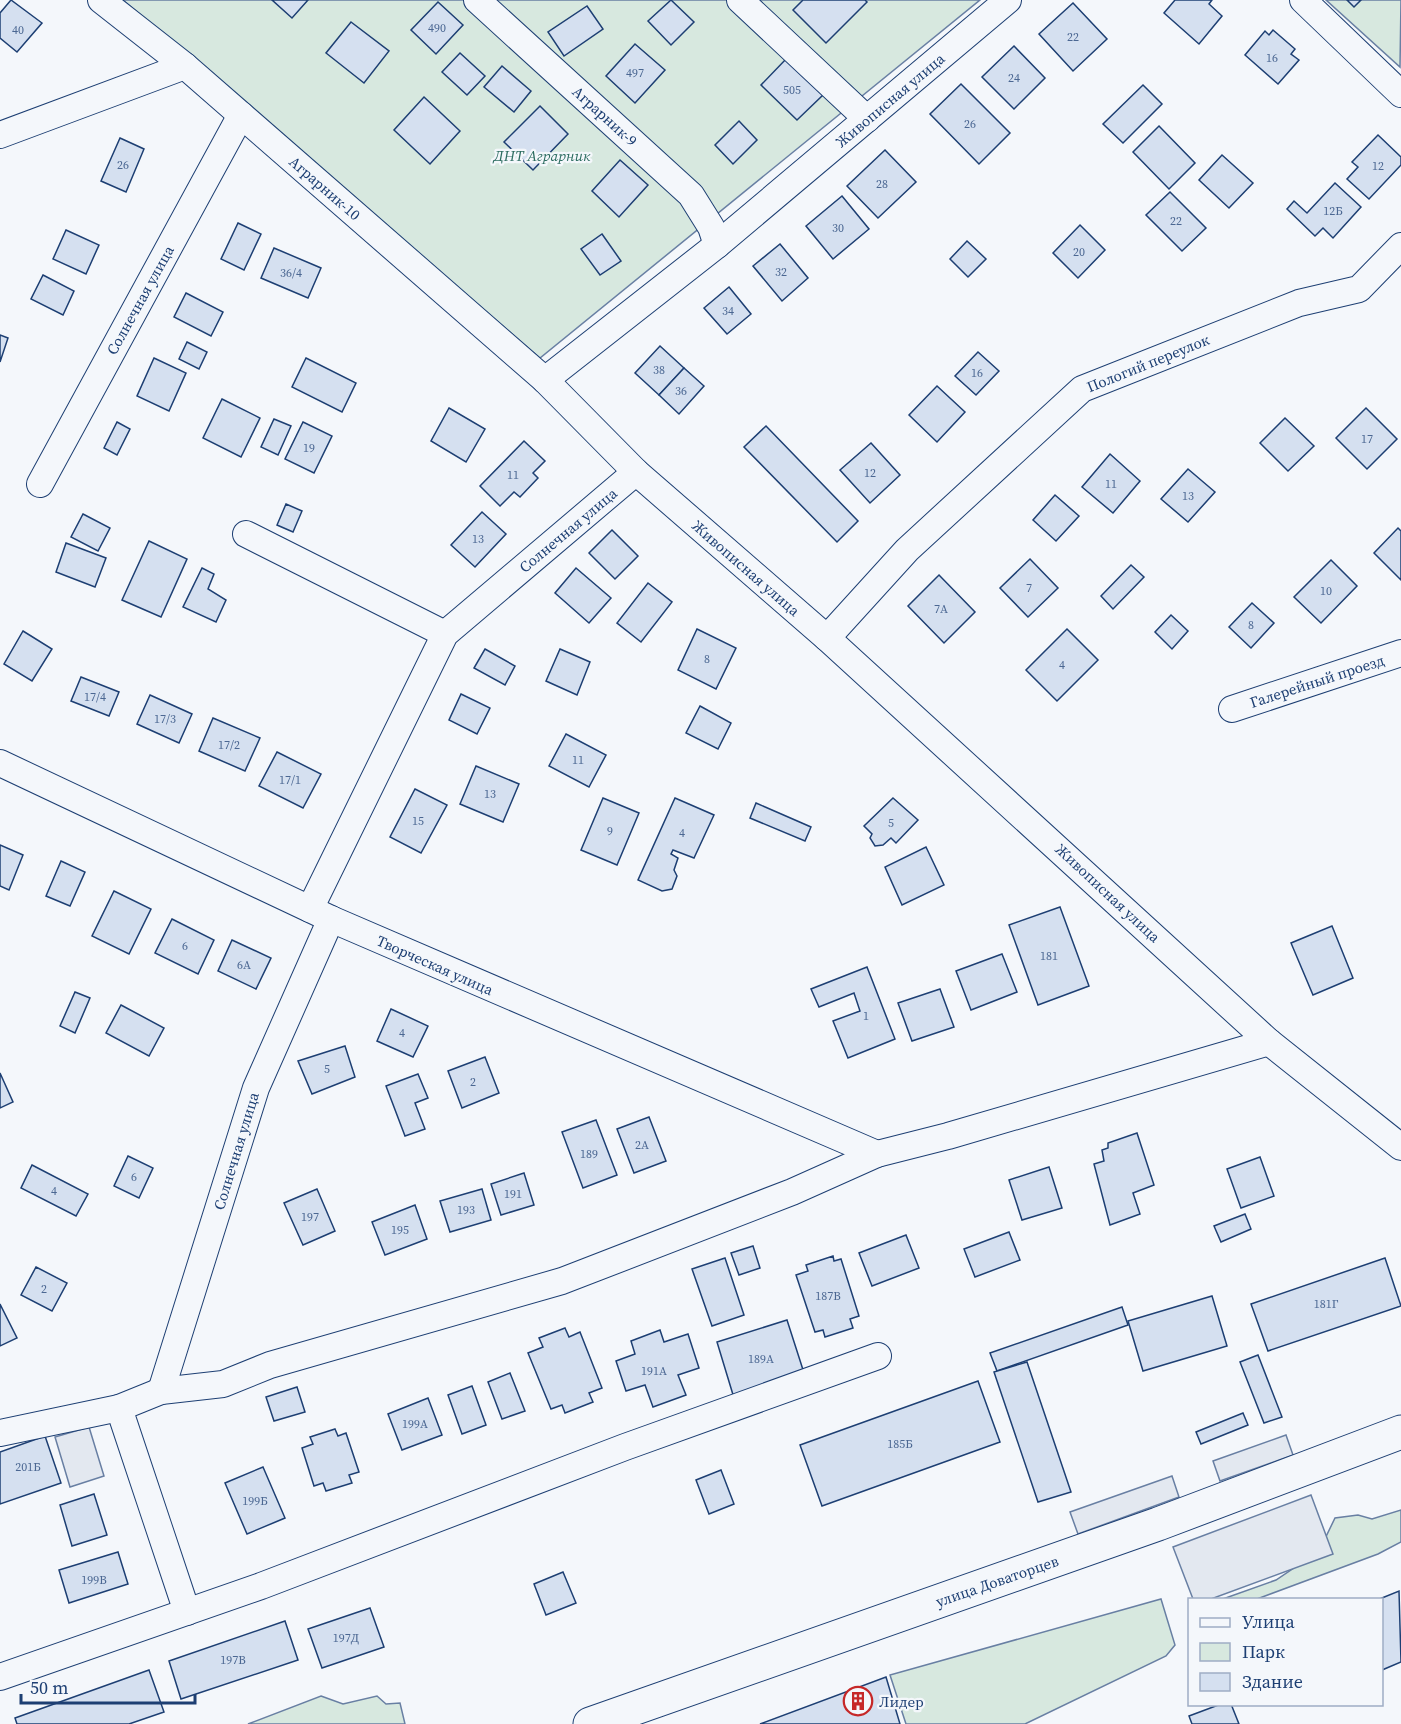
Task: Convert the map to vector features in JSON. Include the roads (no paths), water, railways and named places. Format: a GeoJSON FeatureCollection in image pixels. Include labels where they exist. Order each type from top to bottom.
{"type":"FeatureCollection","features":[{"type":"Feature","properties":{"kind":"main road","name":"улица Доваторцев"},"geometry":{"type":"LineString","coordinates":[[590,1724],[1158,1524],[1401,1432]]}},
{"type":"Feature","properties":{"kind":"street","name":"Аграрник-10"},"geometry":{"type":"LineString","coordinates":[[101,0],[185,66],[545,380]]}},
{"type":"Feature","properties":{"kind":"street","name":"Аграрник-9"},"geometry":{"type":"LineString","coordinates":[[477,0],[692,195],[711,227],[717,245]]}},
{"type":"Feature","properties":{"kind":"street"},"geometry":{"type":"LineString","coordinates":[[740,0],[867,119]]}},
{"type":"Feature","properties":{"kind":"street","name":"Живописная улица"},"geometry":{"type":"LineString","coordinates":[[1008,0],[717,245],[545,380],[636,472],[827,638],[1269,1042],[1401,1147]]}},
{"type":"Feature","properties":{"kind":"street"},"geometry":{"type":"LineString","coordinates":[[1303,0],[1401,94]]}},
{"type":"Feature","properties":{"kind":"street"},"geometry":{"type":"LineString","coordinates":[[0,135],[185,66]]}},
{"type":"Feature","properties":{"kind":"street","name":"Солнечная улица"},"geometry":{"type":"LineString","coordinates":[[40,484],[241,115]]}},
{"type":"Feature","properties":{"kind":"street","name":"Пологий переулок"},"geometry":{"type":"LineString","coordinates":[[827,638],[907,550],[1082,389],[1299,303],[1359,289],[1401,246]]}},
{"type":"Feature","properties":{"kind":"street","name":"Солнечная улица"},"geometry":{"type":"LineString","coordinates":[[161,1391],[255,1088],[320,914],[446,634],[636,472]]}},
{"type":"Feature","properties":{"kind":"street"},"geometry":{"type":"LineString","coordinates":[[246,534],[446,634]]}},
{"type":"Feature","properties":{"kind":"street","name":"Галерейный проезд"},"geometry":{"type":"LineString","coordinates":[[1232,709],[1401,653]]}},
{"type":"Feature","properties":{"kind":"street","name":"Творческая улица"},"geometry":{"type":"LineString","coordinates":[[0,764],[320,914],[877,1154]]}},
{"type":"Feature","properties":{"kind":"street"},"geometry":{"type":"LineString","coordinates":[[0,1433],[119,1408],[161,1391],[223,1384],[270,1365],[562,1281],[792,1192],[877,1154],[948,1136],[1269,1042]]}},
{"type":"Feature","properties":{"kind":"street"},"geometry":{"type":"LineString","coordinates":[[0,1677],[339,1557],[625,1447],[878,1356]]}},
{"type":"Feature","properties":{"kind":"street"},"geometry":{"type":"LineString","coordinates":[[119,1408],[187,1612]]}},
{"type":"Feature","properties":{"kind":"place","name":"Лидер"},"geometry":{"type":"Point","coordinates":[858,1701]}},
{"type":"Feature","properties":{"kind":"park label","name":"ДНТ Аграрник"},"geometry":{"type":"Point","coordinates":[542,155]}}]}
